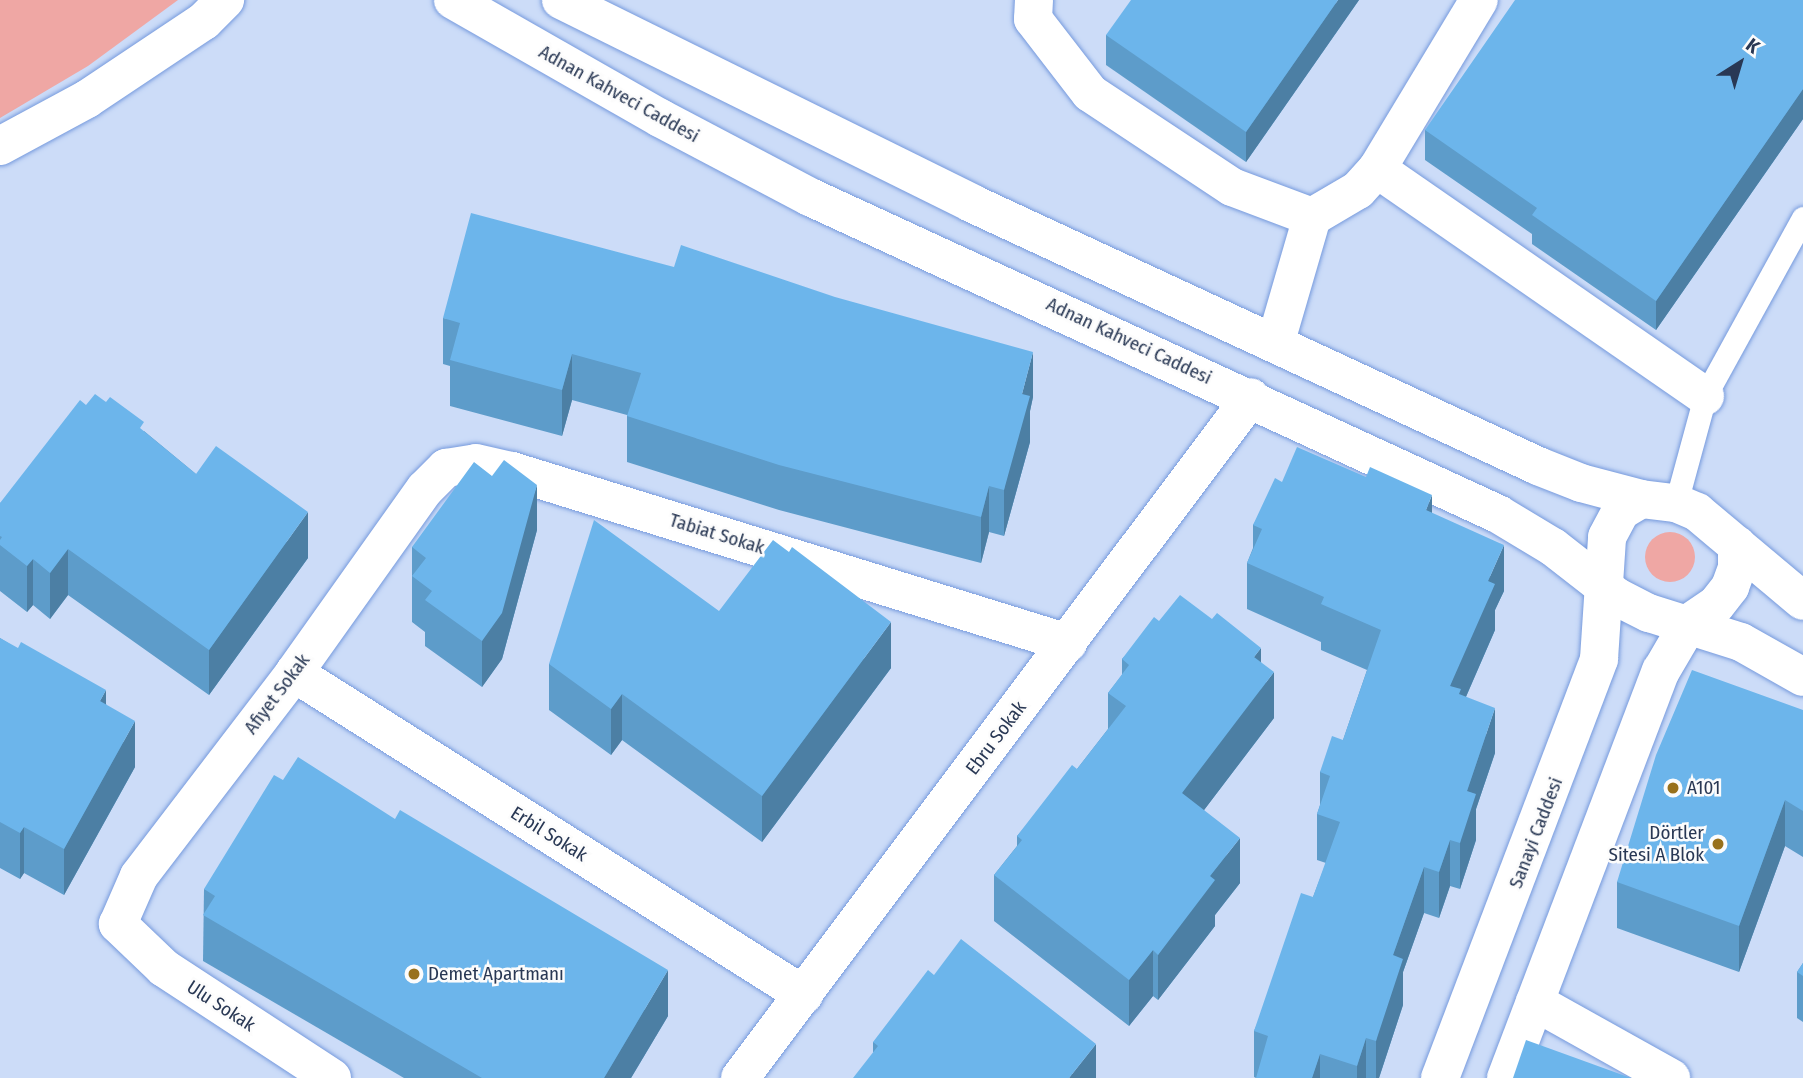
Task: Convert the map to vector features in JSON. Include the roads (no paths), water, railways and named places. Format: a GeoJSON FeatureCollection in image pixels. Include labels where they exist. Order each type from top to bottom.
{"type":"FeatureCollection","features":[{"type":"Feature","properties":{"kind":"main road"},"geometry":{"type":"LineString","coordinates":[[0,146],[87,99],[204,21],[225,0]]}},
{"type":"Feature","properties":{"kind":"main road","name":"Adnan Kahveci Caddesi"},"geometry":{"type":"LineString","coordinates":[[453,0],[660,118],[810,197],[1251,397],[1498,514],[1602,582],[1618,597],[1649,613],[1689,623],[1741,642],[1803,677]]}},
{"type":"Feature","properties":{"kind":"main road"},"geometry":{"type":"LineString","coordinates":[[561,0],[971,203],[1276,341],[1538,466],[1698,512],[1803,601]]}},
{"type":"Feature","properties":{"kind":"main road"},"geometry":{"type":"LineString","coordinates":[[1034,0],[1033,19],[1090,93],[1232,187],[1312,217]]}},
{"type":"Feature","properties":{"kind":"main road"},"geometry":{"type":"LineString","coordinates":[[1276,341],[1312,217],[1358,190],[1377,169],[1479,0]]}},
{"type":"Feature","properties":{"kind":"main road"},"geometry":{"type":"LineString","coordinates":[[1377,169],[1705,396]]}},
{"type":"Feature","properties":{"kind":"main road","name":"Ebru Sokak"},"geometry":{"type":"LineString","coordinates":[[740,1078],[1251,397]]}},
{"type":"Feature","properties":{"kind":"main road","name":"Tabiat Sokak"},"geometry":{"type":"LineString","coordinates":[[446,468],[476,463],[512,471],[1068,643]]}},
{"type":"Feature","properties":{"kind":"main road","name":"Afiyet Sokak"},"geometry":{"type":"LineString","coordinates":[[118,924],[139,876],[294,673],[425,489],[446,468]]}},
{"type":"Feature","properties":{"kind":"main road"},"geometry":{"type":"LineString","coordinates":[[1602,582],[1607,537],[1621,511],[1658,501]]}},
{"type":"Feature","properties":{"kind":"main road"},"geometry":{"type":"LineString","coordinates":[[1506,1078],[1661,671],[1689,623],[1716,605],[1730,587],[1737,568],[1737,545]]}},
{"type":"Feature","properties":{"kind":"main road","name":"Sanayi Caddesi"},"geometry":{"type":"LineString","coordinates":[[1440,1078],[1595,672],[1602,582]]}},
{"type":"Feature","properties":{"kind":"main road","name":"Erbil Sokak"},"geometry":{"type":"LineString","coordinates":[[294,673],[804,995]]}},
{"type":"Feature","properties":{"kind":"main road","name":"Ulu Sokak"},"geometry":{"type":"LineString","coordinates":[[118,924],[164,968],[332,1078]]}},
{"type":"Feature","properties":{"kind":"main road"},"geometry":{"type":"LineString","coordinates":[[1535,1002],[1671,1078]]}},
{"type":"Feature","properties":{"kind":"lane"},"geometry":{"type":"LineString","coordinates":[[1658,501],[1705,396],[1803,218]]}},
{"type":"Feature","properties":{"kind":"place","name":"A101"},"geometry":{"type":"Point","coordinates":[1673,788]}},
{"type":"Feature","properties":{"kind":"place","name":"Dörtler Sitesi A Blok"},"geometry":{"type":"Point","coordinates":[1718,844]}},
{"type":"Feature","properties":{"kind":"place","name":"Demet Apartmanı"},"geometry":{"type":"Point","coordinates":[414,974]}}]}
